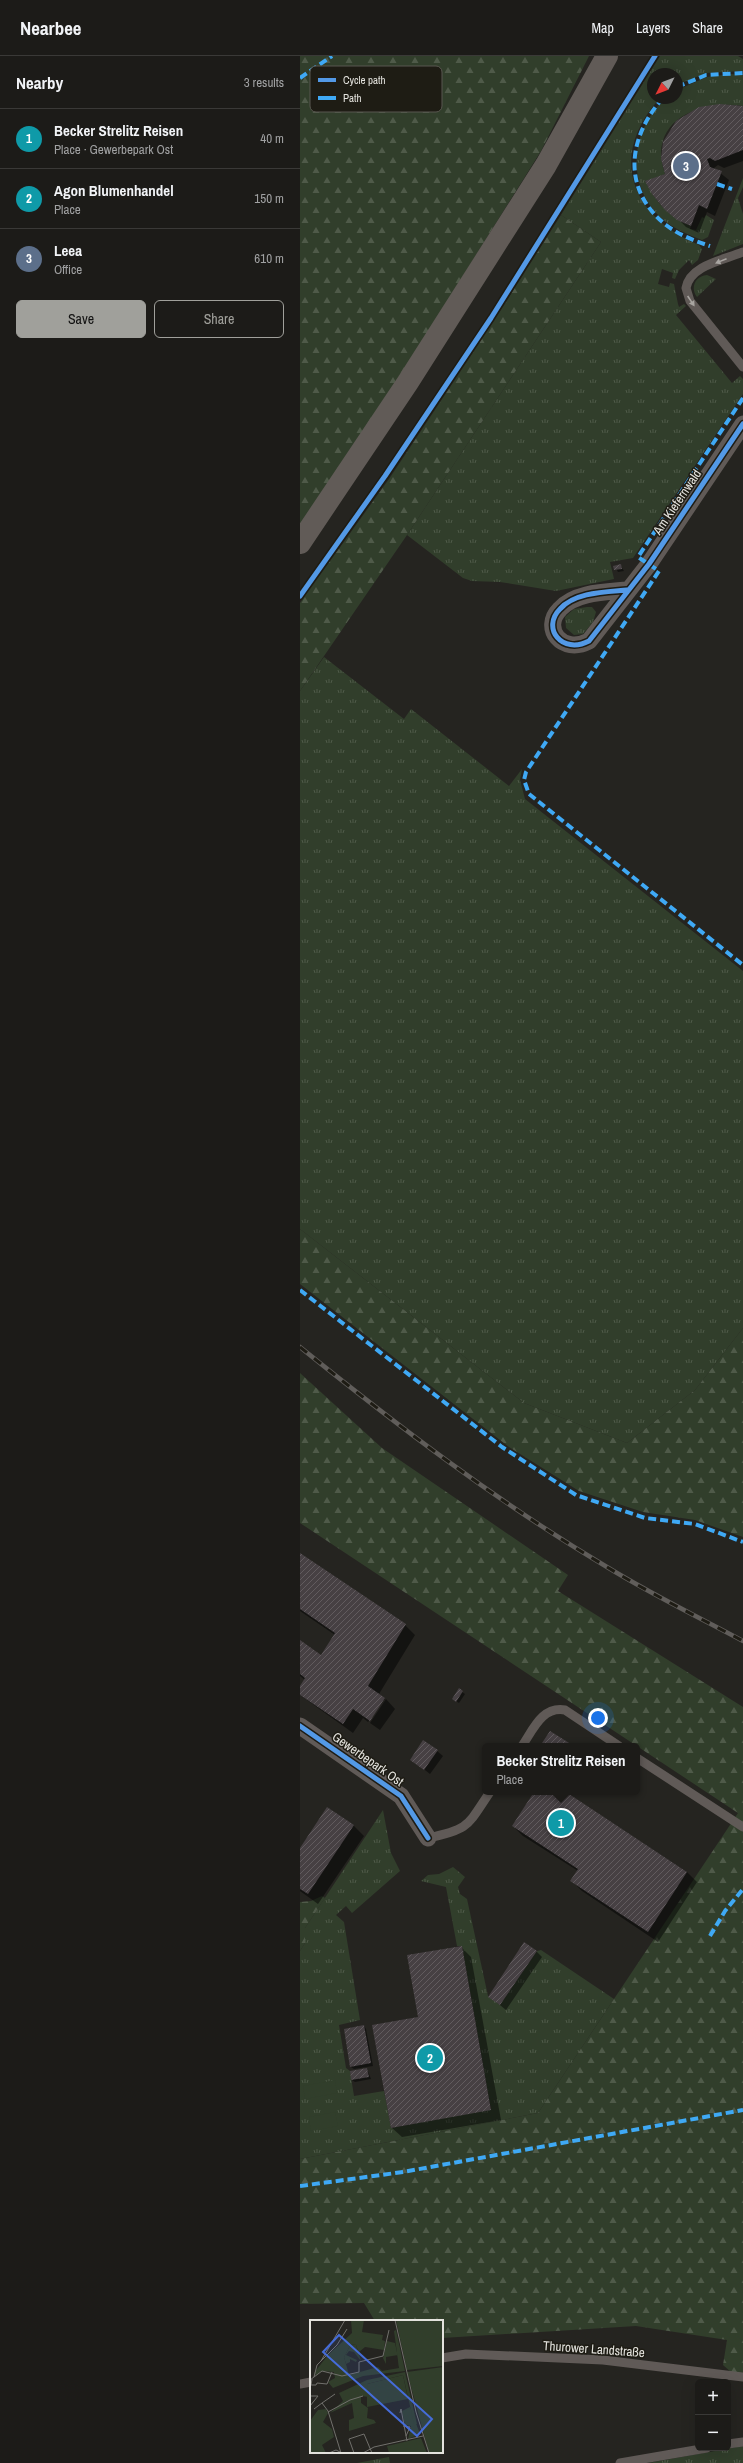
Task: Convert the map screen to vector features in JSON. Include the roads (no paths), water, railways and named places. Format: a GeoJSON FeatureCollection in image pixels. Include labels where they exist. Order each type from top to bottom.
{"type":"FeatureCollection","features":[{"type":"Feature","properties":{"kind":"main road"},"geometry":{"type":"LineString","coordinates":[[300,543],[408,382],[542,172],[607,56]]}},
{"type":"Feature","properties":{"kind":"street","name":"Am Kiefernwald"},"geometry":{"type":"LineString","coordinates":[[627,590],[649,564],[743,424]]}},
{"type":"Feature","properties":{"kind":"street","name":"Gewerbepark Ost"},"geometry":{"type":"LineString","coordinates":[[300,1726],[401,1796],[428,1838]]}},
{"type":"Feature","properties":{"kind":"lane"},"geometry":{"type":"LineString","coordinates":[[743,252],[699,269],[691,276],[686,288],[690,301],[743,367]]}},
{"type":"Feature","properties":{"kind":"lane"},"geometry":{"type":"LineString","coordinates":[[524,1743],[543,1716],[550,1710],[557,1709],[565,1710],[614,1743]]}},
{"type":"Feature","properties":{"kind":"lane"},"geometry":{"type":"LineString","coordinates":[[640,1760],[743,1827]]}},
{"type":"Feature","properties":{"kind":"lane"},"geometry":{"type":"LineString","coordinates":[[428,1838],[457,1831],[464,1827],[488,1795]]}},
{"type":"Feature","properties":{"kind":"lane","name":"Thurower Landstraße"},"geometry":{"type":"LineString","coordinates":[[443,2358],[466,2354],[603,2360],[743,2377]]}},
{"type":"Feature","properties":{"kind":"lane"},"geometry":{"type":"LineString","coordinates":[[300,2384],[310,2382]]}},
{"type":"Feature","properties":{"kind":"lane"},"geometry":{"type":"LineString","coordinates":[[731,2444],[743,2442]]}},
{"type":"Feature","properties":{"kind":"lane"},"geometry":{"type":"LineString","coordinates":[[620,2463],[695,2450]]}},
{"type":"Feature","properties":{"kind":"railway"},"geometry":{"type":"LineString","coordinates":[[300,1347],[374,1406],[450,1463],[527,1517],[624,1577],[743,1641]]}},
{"type":"Feature","properties":{"kind":"place","name":"Leea"},"geometry":{"type":"Point","coordinates":[686,166]}},
{"type":"Feature","properties":{"kind":"place","name":"Becker Strelitz Reisen"},"geometry":{"type":"Point","coordinates":[561,1823]}},
{"type":"Feature","properties":{"kind":"place","name":"Agon Blumenhandel"},"geometry":{"type":"Point","coordinates":[430,2058]}}]}
